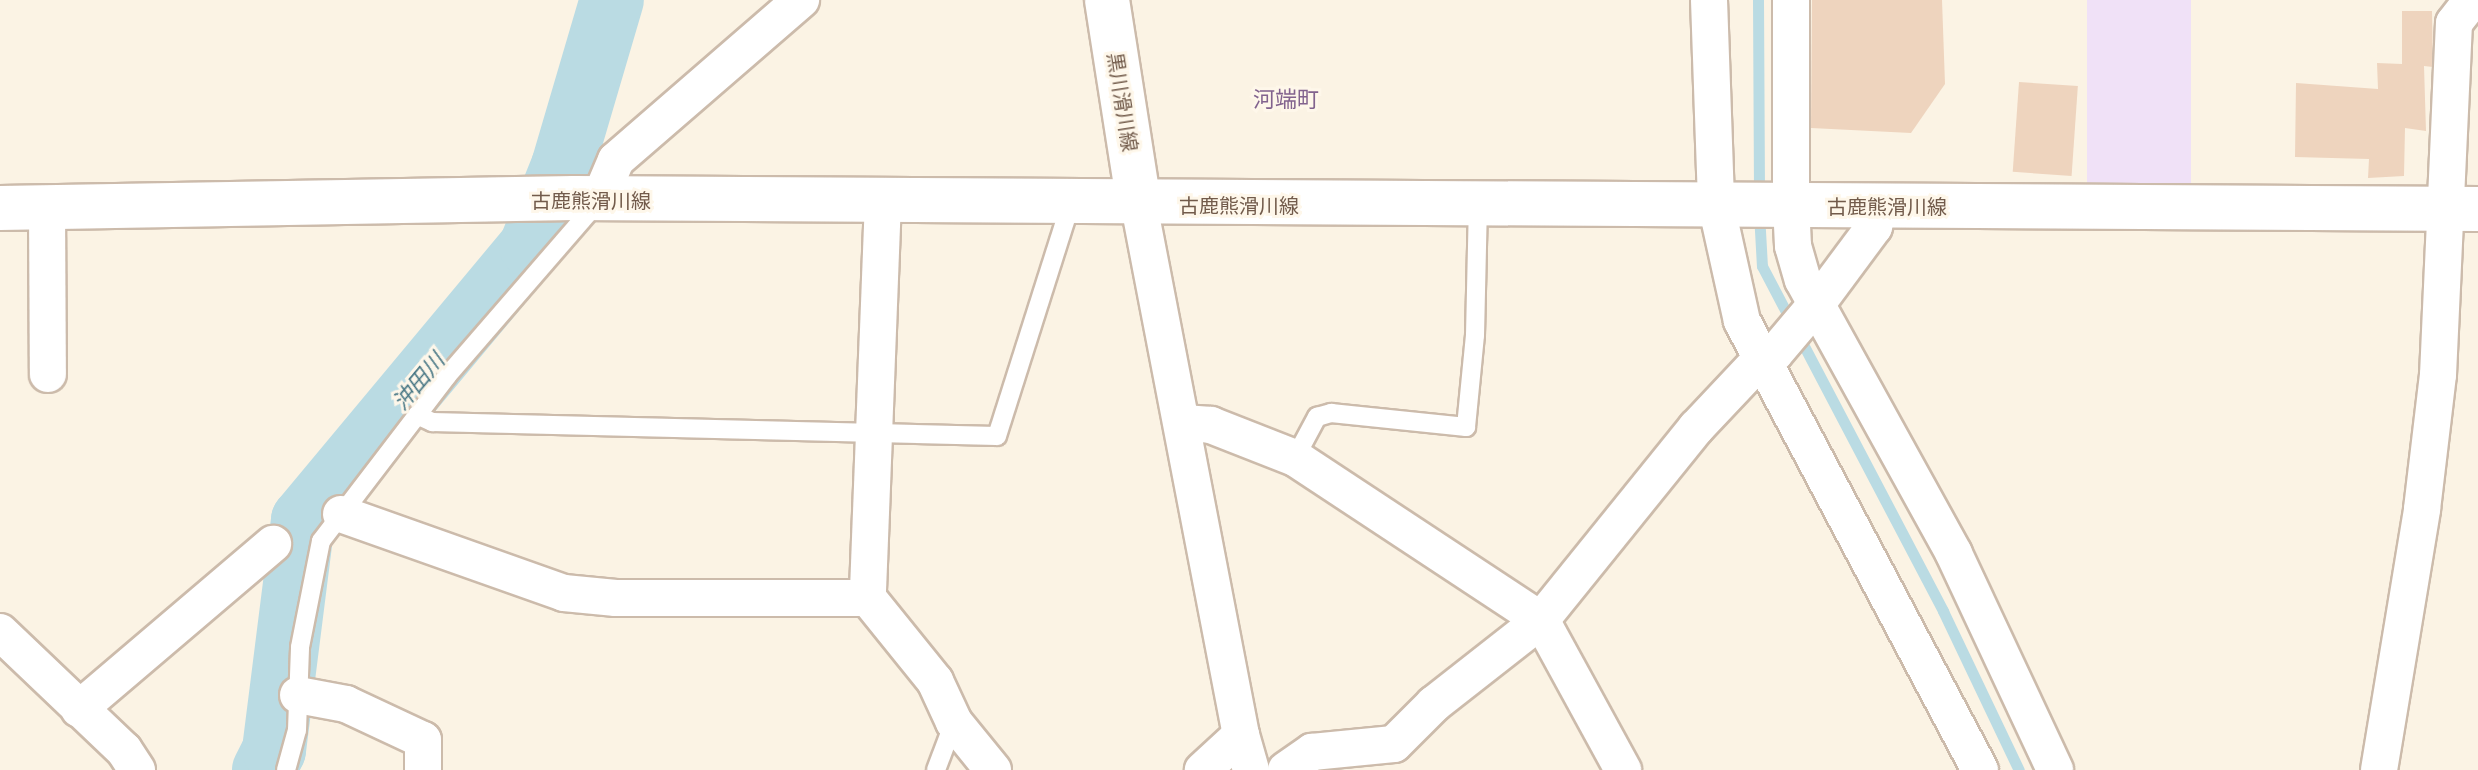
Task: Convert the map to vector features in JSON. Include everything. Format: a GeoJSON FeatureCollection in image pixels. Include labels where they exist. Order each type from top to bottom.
{"type":"FeatureCollection","features":[{"type":"Feature","properties":{"kind":"main road","name":"黒川滑川線"},"geometry":{"type":"LineString","coordinates":[[1107,0],[1139,205]]}},
{"type":"Feature","properties":{"kind":"main road","name":"古鹿熊滑川線"},"geometry":{"type":"LineString","coordinates":[[0,208],[586,199],[1139,205],[1716,204],[2462,210]]}},
{"type":"Feature","properties":{"kind":"street"},"geometry":{"type":"LineString","coordinates":[[586,199],[616,160],[801,0]]}},
{"type":"Feature","properties":{"kind":"street"},"geometry":{"type":"LineString","coordinates":[[1709,0],[1716,204],[1742,321],[1980,770]]}},
{"type":"Feature","properties":{"kind":"street"},"geometry":{"type":"LineString","coordinates":[[1791,0],[1791,205],[1800,269],[1954,554],[2055,770]]}},
{"type":"Feature","properties":{"kind":"street"},"geometry":{"type":"LineString","coordinates":[[2379,770],[2422,509],[2462,210],[2454,23],[2472,0]]}},
{"type":"Feature","properties":{"kind":"street"},"geometry":{"type":"LineString","coordinates":[[883,200],[871,434],[868,598],[935,681],[954,722],[993,770]]}},
{"type":"Feature","properties":{"kind":"street"},"geometry":{"type":"LineString","coordinates":[[1139,205],[1184,423],[1241,735],[1251,770]]}},
{"type":"Feature","properties":{"kind":"street"},"geometry":{"type":"LineString","coordinates":[[1286,770],[1312,752],[1394,744],[1434,704],[1541,620],[1696,428],[1761,359],[1775,353],[1819,301],[1874,227],[1879,205]]}},
{"type":"Feature","properties":{"kind":"street"},"geometry":{"type":"LineString","coordinates":[[47,207],[48,374]]}},
{"type":"Feature","properties":{"kind":"street"},"geometry":{"type":"LineString","coordinates":[[1184,423],[1211,425],[1295,458],[1541,620],[1623,770]]}},
{"type":"Feature","properties":{"kind":"street"},"geometry":{"type":"LineString","coordinates":[[341,514],[564,593],[616,598],[868,598]]}},
{"type":"Feature","properties":{"kind":"street"},"geometry":{"type":"LineString","coordinates":[[79,709],[273,544]]}},
{"type":"Feature","properties":{"kind":"street"},"geometry":{"type":"LineString","coordinates":[[0,632],[124,750],[137,770]]}},
{"type":"Feature","properties":{"kind":"street"},"geometry":{"type":"LineString","coordinates":[[298,695],[346,704],[423,740],[423,770]]}},
{"type":"Feature","properties":{"kind":"street"},"geometry":{"type":"LineString","coordinates":[[1203,770],[1241,735]]}},
{"type":"Feature","properties":{"kind":"lane"},"geometry":{"type":"LineString","coordinates":[[286,770],[298,695],[300,647],[321,541],[586,199]]}},
{"type":"Feature","properties":{"kind":"lane"},"geometry":{"type":"LineString","coordinates":[[417,415],[432,422],[997,436],[1071,203]]}},
{"type":"Feature","properties":{"kind":"lane"},"geometry":{"type":"LineString","coordinates":[[1295,458],[1317,417],[1331,413],[1466,427],[1475,335],[1478,205]]}},
{"type":"Feature","properties":{"kind":"lane"},"geometry":{"type":"LineString","coordinates":[[936,770],[954,722]]}},
{"type":"Feature","properties":{"kind":"shaded area"},"geometry":{"type":"Polygon","coordinates":[[[2087,0],[2191,0],[2191,207],[2087,207],[2087,0]]]}},
{"type":"Feature","properties":{"kind":"building"},"geometry":{"type":"Polygon","coordinates":[[[1812,0],[1942,0],[1945,84],[1911,133],[1811,128],[1812,0]]]}},
{"type":"Feature","properties":{"kind":"building"},"geometry":{"type":"Polygon","coordinates":[[[2402,11],[2432,11],[2433,67],[2424,66],[2426,131],[2405,128],[2404,176],[2368,178],[2369,159],[2295,157],[2296,83],[2378,89],[2377,63],[2402,64],[2402,11]]]}},
{"type":"Feature","properties":{"kind":"building"},"geometry":{"type":"Polygon","coordinates":[[[2019,82],[2078,86],[2072,176],[2013,172],[2019,82]]]}},
{"type":"Feature","properties":{"kind":"waterway","name":"沖田川"},"geometry":{"type":"LineString","coordinates":[[264,770],[274,750],[303,520],[531,246],[563,166],[612,0]]}},
{"type":"Feature","properties":{"kind":"waterway"},"geometry":{"type":"LineString","coordinates":[[1758,0],[1759,195]]}},
{"type":"Feature","properties":{"kind":"waterway"},"geometry":{"type":"LineString","coordinates":[[1759,213],[1762,266],[1943,611],[2019,770]]}},
{"type":"Feature","properties":{"kind":"district","name":"河端町"},"geometry":{"type":"Point","coordinates":[1286,99]}}]}
